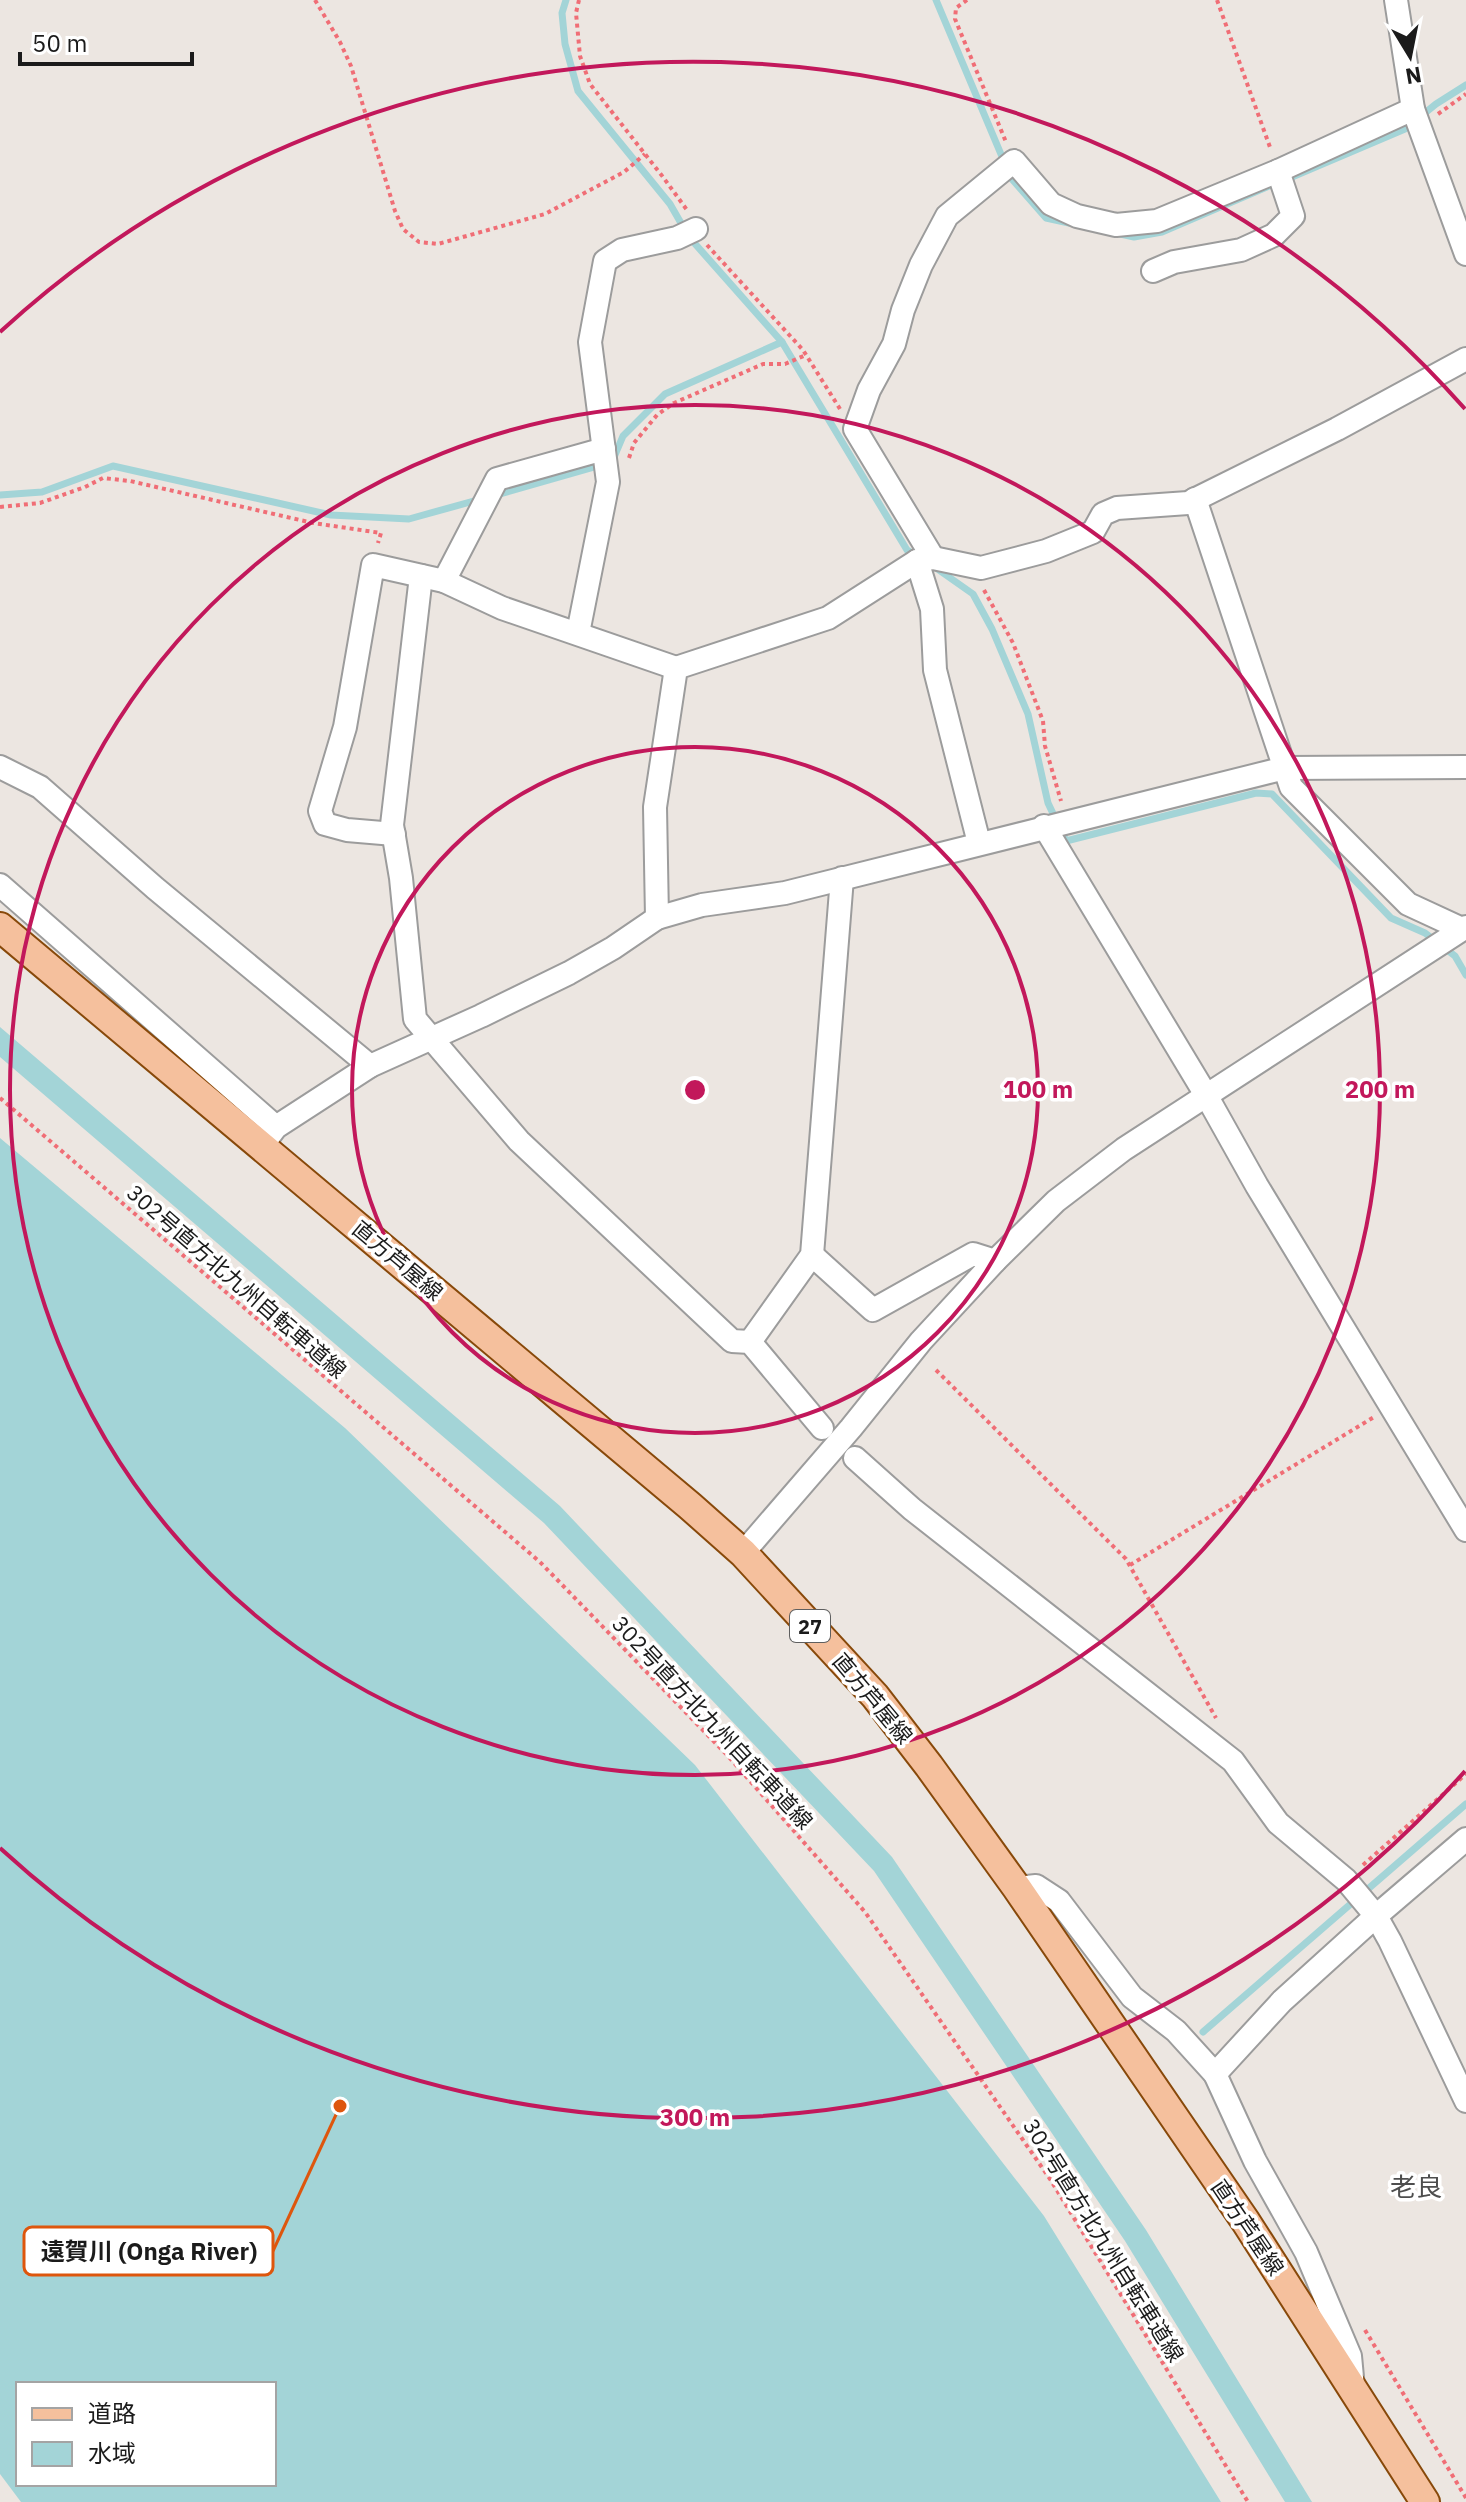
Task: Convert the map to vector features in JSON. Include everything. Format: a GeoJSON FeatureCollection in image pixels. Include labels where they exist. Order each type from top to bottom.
{"type":"FeatureCollection","features":[{"type":"Feature","properties":{"kind":"main road","name":"直方芦屋線"},"geometry":{"type":"LineString","coordinates":[[0,927],[268,1137],[743,1553],[875,1696],[1017,1888],[1246,2222],[1425,2502]]}},
{"type":"Feature","properties":{"kind":"street"},"geometry":{"type":"LineString","coordinates":[[1396,0],[1417,119],[1466,254]]}},
{"type":"Feature","properties":{"kind":"street"},"geometry":{"type":"LineString","coordinates":[[979,843],[935,670],[932,609],[925,560],[855,429],[869,390],[894,344],[903,310],[921,265],[947,216],[1014,161],[1051,204],[1077,216],[1116,225],[1157,221],[1417,119]]}},
{"type":"Feature","properties":{"kind":"street"},"geometry":{"type":"LineString","coordinates":[[1153,271],[1174,262],[1241,250],[1274,235],[1293,216],[1278,171]]}},
{"type":"Feature","properties":{"kind":"street"},"geometry":{"type":"LineString","coordinates":[[578,633],[608,482],[590,342],[605,261],[622,250],[677,238],[696,229]]}},
{"type":"Feature","properties":{"kind":"street"},"geometry":{"type":"LineString","coordinates":[[394,834],[347,830],[325,824],[320,811],[345,727],[373,565],[444,581],[502,608],[676,668],[828,618],[925,560],[981,568],[1046,551],[1093,532],[1103,514],[1117,508],[1188,503],[1337,429],[1466,359]]}},
{"type":"Feature","properties":{"kind":"street"},"geometry":{"type":"LineString","coordinates":[[444,581],[497,479],[604,449]]}},
{"type":"Feature","properties":{"kind":"street"},"geometry":{"type":"LineString","coordinates":[[1195,499],[1291,787],[1408,904],[1464,928]]}},
{"type":"Feature","properties":{"kind":"street"},"geometry":{"type":"LineString","coordinates":[[421,576],[394,810],[415,1019],[519,1141],[732,1341],[750,1342],[822,1428]]}},
{"type":"Feature","properties":{"kind":"street"},"geometry":{"type":"LineString","coordinates":[[657,918],[655,807],[676,668]]}},
{"type":"Feature","properties":{"kind":"street"},"geometry":{"type":"LineString","coordinates":[[0,767],[40,787],[167,898],[370,1066]]}},
{"type":"Feature","properties":{"kind":"street"},"geometry":{"type":"LineString","coordinates":[[0,885],[268,1137],[370,1066],[569,973],[657,918],[702,905],[785,893],[1285,768],[1466,767]]}},
{"type":"Feature","properties":{"kind":"street"},"geometry":{"type":"LineString","coordinates":[[1044,826],[1466,1530]]}},
{"type":"Feature","properties":{"kind":"street"},"geometry":{"type":"LineString","coordinates":[[750,1342],[812,1255],[842,878]]}},
{"type":"Feature","properties":{"kind":"street"},"geometry":{"type":"LineString","coordinates":[[743,1553],[921,1341],[1056,1201],[1124,1149],[1464,928]]}},
{"type":"Feature","properties":{"kind":"street"},"geometry":{"type":"LineString","coordinates":[[812,1255],[873,1310],[973,1254],[995,1261]]}},
{"type":"Feature","properties":{"kind":"street"},"geometry":{"type":"LineString","coordinates":[[855,1458],[912,1509],[1233,1761],[1278,1823],[1346,1880],[1376,1916],[1466,2101]]}},
{"type":"Feature","properties":{"kind":"street"},"geometry":{"type":"LineString","coordinates":[[1215,2074],[1282,2001],[1466,1839]]}},
{"type":"Feature","properties":{"kind":"street"},"geometry":{"type":"LineString","coordinates":[[1017,1888],[1036,1886],[1059,1901],[1132,1997],[1176,2031],[1215,2074],[1255,2161],[1306,2252],[1350,2356],[1354,2389]]}},
{"type":"Feature","properties":{"kind":"path"},"geometry":{"type":"LineString","coordinates":[[315,0],[351,66],[395,211],[403,229],[419,242],[438,244],[545,214],[624,172],[645,154]]}},
{"type":"Feature","properties":{"kind":"path"},"geometry":{"type":"LineString","coordinates":[[967,0],[956,8],[955,19],[1014,161]]}},
{"type":"Feature","properties":{"kind":"path"},"geometry":{"type":"LineString","coordinates":[[1217,0],[1278,171]]}},
{"type":"Feature","properties":{"kind":"path"},"geometry":{"type":"LineString","coordinates":[[1417,119],[1466,94]]}},
{"type":"Feature","properties":{"kind":"path"},"geometry":{"type":"LineString","coordinates":[[607,473],[625,470],[634,443],[657,415],[674,403],[763,364],[785,364],[806,355]]}},
{"type":"Feature","properties":{"kind":"path"},"geometry":{"type":"LineString","coordinates":[[0,507],[40,503],[103,478],[130,481],[313,523],[381,533],[373,565]]}},
{"type":"Feature","properties":{"kind":"path"},"geometry":{"type":"LineString","coordinates":[[968,566],[1013,643],[1043,721],[1045,746],[1069,822]]}},
{"type":"Feature","properties":{"kind":"path","name":"302号直方北九州自転車道線"},"geometry":{"type":"LineString","coordinates":[[0,1098],[540,1562],[728,1756],[865,1912],[1050,2179],[1248,2502]]}},
{"type":"Feature","properties":{"kind":"path"},"geometry":{"type":"LineString","coordinates":[[936,1370],[1126,1559],[1228,1738],[1233,1761]]}},
{"type":"Feature","properties":{"kind":"path"},"geometry":{"type":"LineString","coordinates":[[1130,1565],[1392,1406]]}},
{"type":"Feature","properties":{"kind":"path"},"geometry":{"type":"LineString","coordinates":[[1346,1880],[1466,1774]]}},
{"type":"Feature","properties":{"kind":"path"},"geometry":{"type":"LineString","coordinates":[[1362,2324],[1466,2498]]}},
{"type":"Feature","properties":{"kind":"water"},"geometry":{"type":"Polygon","coordinates":[[[0,1027],[560,1506],[892,1857],[1146,2230],[1312,2502],[1285,2502],[1125,2241],[874,1871],[544,1523],[0,1057],[0,1027]]]}},
{"type":"Feature","properties":{"kind":"water"},"geometry":{"type":"Polygon","coordinates":[[[0,1138],[345,1428],[695,1765],[1044,2216],[1221,2502],[21,2502],[0,2474],[0,1138]]]}},
{"type":"Feature","properties":{"kind":"waterway"},"geometry":{"type":"LineString","coordinates":[[566,0],[562,13],[565,44],[578,91],[670,204],[689,237],[782,342],[907,550],[918,557]]}},
{"type":"Feature","properties":{"kind":"waterway"},"geometry":{"type":"LineString","coordinates":[[936,0],[1011,178],[1046,218],[1069,223]]}},
{"type":"Feature","properties":{"kind":"waterway"},"geometry":{"type":"LineString","coordinates":[[1285,180],[1405,129],[1466,85]]}},
{"type":"Feature","properties":{"kind":"waterway"},"geometry":{"type":"LineString","coordinates":[[1116,233],[1134,237],[1162,232],[1269,186]]}},
{"type":"Feature","properties":{"kind":"waterway"},"geometry":{"type":"LineString","coordinates":[[493,496],[612,462],[623,436],[665,394],[782,342]]}},
{"type":"Feature","properties":{"kind":"waterway"},"geometry":{"type":"LineString","coordinates":[[0,495],[42,492],[113,466],[331,515],[409,519],[481,499]]}},
{"type":"Feature","properties":{"kind":"waterway"},"geometry":{"type":"LineString","coordinates":[[936,568],[973,594],[992,629],[1028,714],[1048,803],[1066,841],[1256,793],[1272,794],[1391,918],[1425,933],[1455,956],[1466,975]]}},
{"type":"Feature","properties":{"kind":"waterway"},"geometry":{"type":"LineString","coordinates":[[1203,2032],[1466,1804]]}},
{"type":"Feature","properties":{"kind":"place","name":"遠賀川 (Onga River)"},"geometry":{"type":"Point","coordinates":[340,2106]}},
{"type":"Feature","properties":{"kind":"district","name":"老良"},"geometry":{"type":"Point","coordinates":[1416,2186]}}]}
